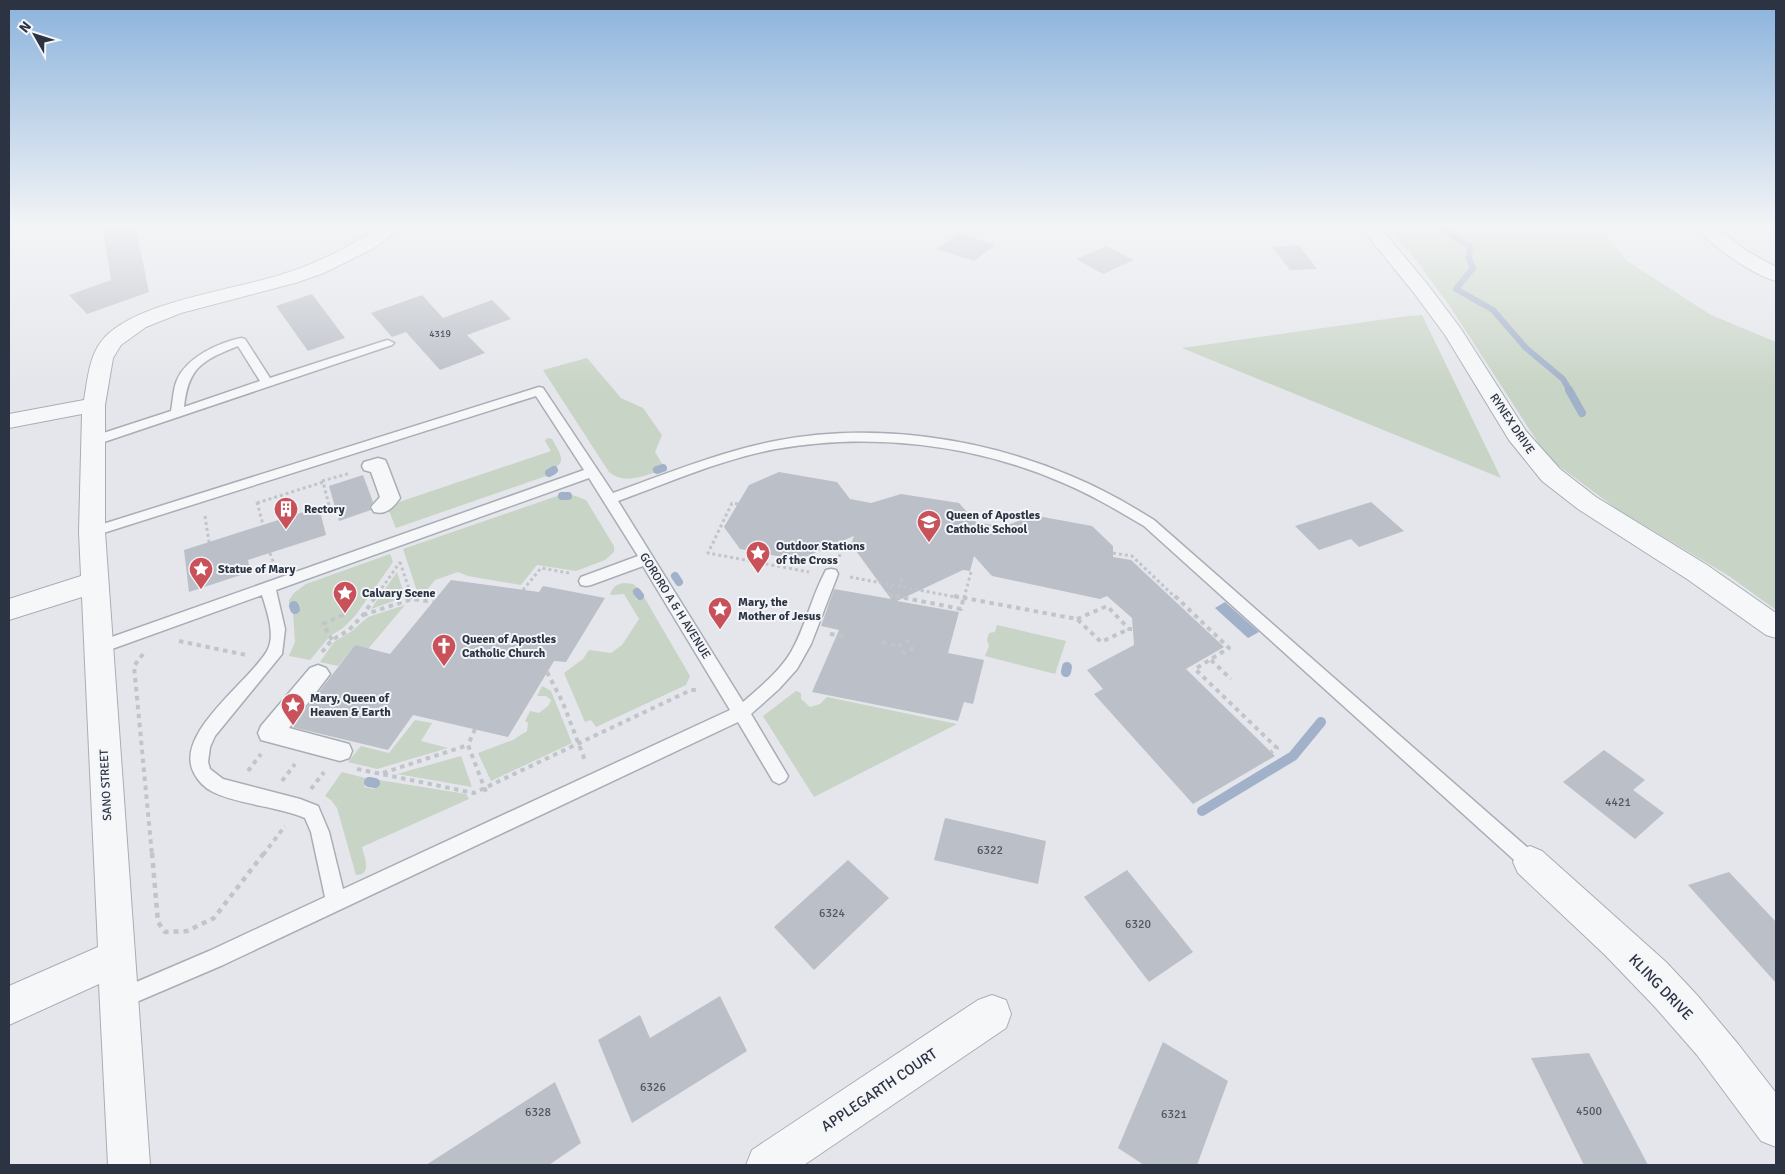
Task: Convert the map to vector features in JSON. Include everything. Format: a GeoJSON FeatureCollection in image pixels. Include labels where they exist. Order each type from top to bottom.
{"type":"FeatureCollection","features":[{"type":"Feature","properties":{"kind":"street","name":"SANO STREET"},"geometry":{"type":"LineString","coordinates":[[129,1165],[92,532],[94,405],[102,358],[106,350],[124,332],[139,323],[174,309],[289,279]]}},
{"type":"Feature","properties":{"kind":"street","name":"RYNEX DRIVE"},"geometry":{"type":"LineString","coordinates":[[1413,279],[1454,333],[1517,436],[1551,475],[1587,503],[1705,577],[1776,627]]}},
{"type":"Feature","properties":{"kind":"street"},"geometry":{"type":"LineString","coordinates":[[9,421],[94,405]]}},
{"type":"Feature","properties":{"kind":"street"},"geometry":{"type":"LineString","coordinates":[[371,466],[378,464],[390,498],[381,506]]}},
{"type":"Feature","properties":{"kind":"street"},"geometry":{"type":"LineString","coordinates":[[9,610],[94,582]]}},
{"type":"Feature","properties":{"kind":"street"},"geometry":{"type":"LineString","coordinates":[[317,667],[270,734],[340,751]]}},
{"type":"Feature","properties":{"kind":"street","name":"KLING DRIVE"},"geometry":{"type":"LineString","coordinates":[[1530,862],[1610,934],[1668,992],[1703,1031],[1776,1126]]}},
{"type":"Feature","properties":{"kind":"street"},"geometry":{"type":"LineString","coordinates":[[9,1006],[117,957]]}},
{"type":"Feature","properties":{"kind":"street","name":"APPLEGARTH COURT"},"geometry":{"type":"LineString","coordinates":[[767,1165],[992,1014]]}},
{"type":"Feature","properties":{"kind":"lane"},"geometry":{"type":"LineString","coordinates":[[177,414],[181,387],[185,376],[196,364],[227,346],[241,341],[267,384]]}},
{"type":"Feature","properties":{"kind":"lane"},"geometry":{"type":"LineString","coordinates":[[93,441],[388,344]]}},
{"type":"Feature","properties":{"kind":"lane","name":"GORORO A & H AVENUE"},"geometry":{"type":"LineString","coordinates":[[252,481],[539,391],[610,499],[779,776]]}},
{"type":"Feature","properties":{"kind":"lane"},"geometry":{"type":"LineString","coordinates":[[610,499],[736,455],[806,440],[839,437],[888,438],[929,443],[1008,459],[1054,474],[1122,505],[1149,523],[1530,862]]}},
{"type":"Feature","properties":{"kind":"lane"},"geometry":{"type":"LineString","coordinates":[[98,648],[592,472]]}},
{"type":"Feature","properties":{"kind":"lane"},"geometry":{"type":"LineString","coordinates":[[92,532],[252,481]]}},
{"type":"Feature","properties":{"kind":"lane"},"geometry":{"type":"LineString","coordinates":[[586,581],[646,559]]}},
{"type":"Feature","properties":{"kind":"lane"},"geometry":{"type":"LineString","coordinates":[[119,1000],[216,958],[741,713],[779,679],[792,664],[803,643],[831,574]]}},
{"type":"Feature","properties":{"kind":"lane"},"geometry":{"type":"LineString","coordinates":[[268,587],[279,633],[278,644],[274,654],[209,731],[201,744],[198,760],[207,778],[218,786],[300,807],[312,812],[320,832],[336,902]]}},
{"type":"Feature","properties":{"kind":"path"},"geometry":{"type":"LineString","coordinates":[[257,503],[371,466]]}},
{"type":"Feature","properties":{"kind":"path"},"geometry":{"type":"LineString","coordinates":[[252,481],[263,525]]}},
{"type":"Feature","properties":{"kind":"path"},"geometry":{"type":"LineString","coordinates":[[323,482],[330,509]]}},
{"type":"Feature","properties":{"kind":"path"},"geometry":{"type":"LineString","coordinates":[[202,497],[209,542]]}},
{"type":"Feature","properties":{"kind":"path"},"geometry":{"type":"LineString","coordinates":[[738,504],[732,503],[708,553],[822,575],[831,574],[899,588],[1077,619],[1107,606],[1131,629],[1101,642],[1077,619]]}},
{"type":"Feature","properties":{"kind":"path"},"geometry":{"type":"LineString","coordinates":[[394,542],[412,598]]}},
{"type":"Feature","properties":{"kind":"path"},"geometry":{"type":"LineString","coordinates":[[270,553],[277,571]]}},
{"type":"Feature","properties":{"kind":"path"},"geometry":{"type":"LineString","coordinates":[[1113,553],[1132,556],[1229,648],[1211,660],[1193,668],[1277,748],[1271,752]]}},
{"type":"Feature","properties":{"kind":"path"},"geometry":{"type":"LineString","coordinates":[[317,667],[332,640],[349,630],[363,615],[400,562]]}},
{"type":"Feature","properties":{"kind":"path"},"geometry":{"type":"LineString","coordinates":[[523,590],[541,568],[574,574],[586,581]]}},
{"type":"Feature","properties":{"kind":"path"},"geometry":{"type":"LineString","coordinates":[[891,586],[888,595],[961,609],[971,572]]}},
{"type":"Feature","properties":{"kind":"path"},"geometry":{"type":"LineString","coordinates":[[899,588],[902,578]]}},
{"type":"Feature","properties":{"kind":"path"},"geometry":{"type":"LineString","coordinates":[[363,615],[412,598],[433,602]]}},
{"type":"Feature","properties":{"kind":"path"},"geometry":{"type":"LineString","coordinates":[[332,640],[323,624],[345,614]]}},
{"type":"Feature","properties":{"kind":"path"},"geometry":{"type":"LineString","coordinates":[[833,634],[844,636]]}},
{"type":"Feature","properties":{"kind":"path"},"geometry":{"type":"LineString","coordinates":[[172,641],[253,656]]}},
{"type":"Feature","properties":{"kind":"path"},"geometry":{"type":"LineString","coordinates":[[882,642],[899,646]]}},
{"type":"Feature","properties":{"kind":"path"},"geometry":{"type":"LineString","coordinates":[[147,651],[134,666],[158,922],[165,932],[188,931],[214,918],[285,825]]}},
{"type":"Feature","properties":{"kind":"path"},"geometry":{"type":"LineString","coordinates":[[1211,660],[1231,678]]}},
{"type":"Feature","properties":{"kind":"path"},"geometry":{"type":"LineString","coordinates":[[547,672],[563,703],[579,747]]}},
{"type":"Feature","properties":{"kind":"path"},"geometry":{"type":"LineString","coordinates":[[468,745],[381,774],[474,793],[485,791],[579,747],[691,690],[698,690]]}},
{"type":"Feature","properties":{"kind":"path"},"geometry":{"type":"LineString","coordinates":[[474,729],[468,745],[485,791]]}},
{"type":"Feature","properties":{"kind":"path"},"geometry":{"type":"LineString","coordinates":[[310,791],[325,771]]}},
{"type":"Feature","properties":{"kind":"green space"},"geometry":{"type":"Polygon","coordinates":[[[1430,279],[1655,279],[1711,315],[1776,342],[1776,610],[1729,576],[1617,509],[1548,458],[1449,305],[1430,279]]]}},
{"type":"Feature","properties":{"kind":"green space"},"geometry":{"type":"Polygon","coordinates":[[[1422,315],[1501,478],[1182,348],[1408,316],[1422,315]]]}},
{"type":"Feature","properties":{"kind":"green space"},"geometry":{"type":"Polygon","coordinates":[[[587,358],[621,398],[643,408],[662,435],[655,452],[664,467],[655,469],[656,472],[644,476],[626,479],[609,472],[543,370],[587,358]]]}},
{"type":"Feature","properties":{"kind":"green space"},"geometry":{"type":"Polygon","coordinates":[[[547,438],[552,439],[561,459],[558,466],[547,472],[549,475],[396,528],[387,506],[551,451],[545,441],[547,438]]]}},
{"type":"Feature","properties":{"kind":"green space"},"geometry":{"type":"Polygon","coordinates":[[[563,494],[586,500],[614,546],[614,552],[605,560],[576,571],[537,565],[521,585],[468,576],[458,572],[435,580],[427,590],[417,591],[403,549],[563,494]]]}},
{"type":"Feature","properties":{"kind":"green space"},"geometry":{"type":"Polygon","coordinates":[[[390,554],[393,562],[355,616],[343,628],[330,636],[310,660],[289,656],[295,642],[293,612],[300,608],[298,602],[289,607],[289,600],[294,593],[306,584],[390,554]]]}},
{"type":"Feature","properties":{"kind":"green space"},"geometry":{"type":"Polygon","coordinates":[[[397,572],[405,597],[371,609],[397,572]]]}},
{"type":"Feature","properties":{"kind":"green space"},"geometry":{"type":"Polygon","coordinates":[[[624,583],[633,584],[639,589],[633,591],[637,600],[644,597],[690,676],[686,685],[596,727],[591,720],[585,722],[564,673],[583,659],[589,650],[611,653],[622,645],[639,619],[624,594],[610,595],[615,586],[624,583]]]}},
{"type":"Feature","properties":{"kind":"green space"},"geometry":{"type":"Polygon","coordinates":[[[405,605],[368,649],[355,645],[338,666],[320,662],[334,642],[352,631],[368,617],[405,605]]]}},
{"type":"Feature","properties":{"kind":"green space"},"geometry":{"type":"Polygon","coordinates":[[[997,625],[1066,641],[1055,674],[985,656],[989,646],[987,640],[989,633],[995,632],[997,625]]]}},
{"type":"Feature","properties":{"kind":"green space"},"geometry":{"type":"Polygon","coordinates":[[[542,686],[551,691],[572,743],[491,781],[478,753],[513,740],[527,731],[528,723],[525,721],[530,711],[539,713],[549,705],[551,700],[546,696],[537,696],[542,686]]]}},
{"type":"Feature","properties":{"kind":"green space"},"geometry":{"type":"Polygon","coordinates":[[[796,691],[801,693],[801,699],[810,707],[820,704],[827,697],[957,724],[814,797],[763,716],[796,691]]]}},
{"type":"Feature","properties":{"kind":"green space"},"geometry":{"type":"Polygon","coordinates":[[[415,720],[432,723],[421,741],[448,748],[377,769],[348,762],[361,746],[389,753],[415,720]]]}},
{"type":"Feature","properties":{"kind":"green space"},"geometry":{"type":"Polygon","coordinates":[[[461,756],[472,787],[397,774],[461,756]]]}},
{"type":"Feature","properties":{"kind":"green space"},"geometry":{"type":"Polygon","coordinates":[[[342,772],[369,779],[364,787],[374,789],[379,780],[466,794],[469,799],[362,847],[366,869],[361,874],[356,875],[337,808],[325,796],[342,772]]]}},
{"type":"Feature","properties":{"kind":"water"},"geometry":{"type":"Polygon","coordinates":[[[1225,602],[1259,632],[1248,638],[1215,608],[1225,602]]]}},
{"type":"Feature","properties":{"kind":"building"},"geometry":{"type":"Polygon","coordinates":[[[146,279],[149,292],[87,314],[69,295],[111,280],[146,279]]]}},
{"type":"Feature","properties":{"kind":"building"},"geometry":{"type":"Polygon","coordinates":[[[312,294],[345,338],[308,351],[276,306],[312,294]]]}},
{"type":"Feature","properties":{"kind":"building"},"geometry":{"type":"Polygon","coordinates":[[[422,295],[443,318],[492,300],[511,319],[467,335],[485,353],[440,370],[406,332],[392,337],[371,313],[422,295]]]}},
{"type":"Feature","properties":{"kind":"building"},"geometry":{"type":"Polygon","coordinates":[[[779,472],[837,482],[850,499],[871,503],[901,494],[959,503],[976,522],[1004,527],[1032,515],[1092,526],[1113,546],[1113,557],[1131,560],[1224,647],[1186,669],[1275,756],[1193,804],[1094,694],[1103,689],[1087,670],[1134,645],[1132,618],[1107,596],[1100,599],[992,576],[974,556],[970,571],[963,570],[897,601],[959,612],[948,653],[984,660],[973,704],[964,702],[958,721],[812,692],[839,630],[821,626],[834,589],[891,599],[851,544],[854,536],[798,560],[740,549],[724,527],[749,485],[779,472]]]}},
{"type":"Feature","properties":{"kind":"building"},"geometry":{"type":"Polygon","coordinates":[[[363,475],[373,502],[369,507],[371,510],[339,521],[329,486],[363,475]]]}},
{"type":"Feature","properties":{"kind":"building"},"geometry":{"type":"Polygon","coordinates":[[[1371,502],[1404,531],[1359,547],[1351,539],[1319,550],[1295,526],[1371,502]]]}},
{"type":"Feature","properties":{"kind":"building","name":"Rectory"},"geometry":{"type":"Polygon","coordinates":[[[319,507],[326,535],[248,560],[250,572],[189,592],[184,550],[319,507]]]}},
{"type":"Feature","properties":{"kind":"building","name":"Queen of Apostles Catholic Church"},"geometry":{"type":"Polygon","coordinates":[[[451,580],[539,592],[543,586],[605,598],[566,662],[554,661],[508,737],[413,715],[388,750],[292,727],[355,645],[390,654],[451,580]]]}},
{"type":"Feature","properties":{"kind":"building"},"geometry":{"type":"Polygon","coordinates":[[[1604,750],[1645,780],[1633,790],[1664,813],[1635,839],[1563,782],[1604,750]]]}},
{"type":"Feature","properties":{"kind":"building"},"geometry":{"type":"Polygon","coordinates":[[[945,818],[1046,841],[1038,884],[934,860],[945,818]]]}},
{"type":"Feature","properties":{"kind":"building"},"geometry":{"type":"Polygon","coordinates":[[[848,860],[889,898],[814,970],[774,927],[848,860]]]}},
{"type":"Feature","properties":{"kind":"building"},"geometry":{"type":"Polygon","coordinates":[[[1127,870],[1193,952],[1149,982],[1084,897],[1127,870]]]}},
{"type":"Feature","properties":{"kind":"building"},"geometry":{"type":"Polygon","coordinates":[[[1729,872],[1776,922],[1776,983],[1688,885],[1729,872]]]}},
{"type":"Feature","properties":{"kind":"building"},"geometry":{"type":"Polygon","coordinates":[[[720,996],[747,1051],[632,1123],[598,1040],[640,1015],[650,1038],[720,996]]]}},
{"type":"Feature","properties":{"kind":"building"},"geometry":{"type":"Polygon","coordinates":[[[1163,1042],[1228,1081],[1197,1165],[1144,1165],[1118,1148],[1163,1042]]]}},
{"type":"Feature","properties":{"kind":"building"},"geometry":{"type":"Polygon","coordinates":[[[1589,1053],[1648,1165],[1584,1165],[1531,1058],[1589,1053]]]}},
{"type":"Feature","properties":{"kind":"building"},"geometry":{"type":"Polygon","coordinates":[[[555,1082],[581,1143],[549,1165],[426,1165],[555,1082]]]}},
{"type":"Feature","properties":{"kind":"waterway"},"geometry":{"type":"LineString","coordinates":[[1464,279],[1456,289],[1493,310],[1526,348],[1563,379],[1570,391]]}},
{"type":"Feature","properties":{"kind":"waterway"},"geometry":{"type":"LineString","coordinates":[[1569,390],[1582,413]]}},
{"type":"Feature","properties":{"kind":"waterway"},"geometry":{"type":"LineString","coordinates":[[657,470],[663,468]]}},
{"type":"Feature","properties":{"kind":"waterway"},"geometry":{"type":"LineString","coordinates":[[549,473],[554,470]]}},
{"type":"Feature","properties":{"kind":"waterway"},"geometry":{"type":"LineString","coordinates":[[562,496],[568,496]]}},
{"type":"Feature","properties":{"kind":"waterway"},"geometry":{"type":"LineString","coordinates":[[675,576],[679,582]]}},
{"type":"Feature","properties":{"kind":"waterway"},"geometry":{"type":"LineString","coordinates":[[637,592],[640,596]]}},
{"type":"Feature","properties":{"kind":"waterway"},"geometry":{"type":"LineString","coordinates":[[1066,672],[1067,667]]}},
{"type":"Feature","properties":{"kind":"waterway"},"geometry":{"type":"LineString","coordinates":[[1202,811],[1293,756],[1321,722]]}},
{"type":"Feature","properties":{"kind":"waterway"},"geometry":{"type":"LineString","coordinates":[[369,782],[375,783]]}},
{"type":"Feature","properties":{"kind":"place","name":"Rectory"},"geometry":{"type":"Point","coordinates":[286,530]}},
{"type":"Feature","properties":{"kind":"place","name":"Queen of Apostles Catholic School"},"geometry":{"type":"Point","coordinates":[929,543]}},
{"type":"Feature","properties":{"kind":"place","name":"Outdoor Stations of the Cross"},"geometry":{"type":"Point","coordinates":[758,574]}},
{"type":"Feature","properties":{"kind":"place","name":"Statue of Mary"},"geometry":{"type":"Point","coordinates":[201,590]}},
{"type":"Feature","properties":{"kind":"place","name":"Calvary Scene"},"geometry":{"type":"Point","coordinates":[345,614]}},
{"type":"Feature","properties":{"kind":"place","name":"Mary, the Mother of Jesus"},"geometry":{"type":"Point","coordinates":[720,630]}},
{"type":"Feature","properties":{"kind":"place","name":"Queen of Apostles Catholic Church"},"geometry":{"type":"Point","coordinates":[444,667]}},
{"type":"Feature","properties":{"kind":"place","name":"Mary, Queen of Heaven & Earth"},"geometry":{"type":"Point","coordinates":[293,726]}}]}
